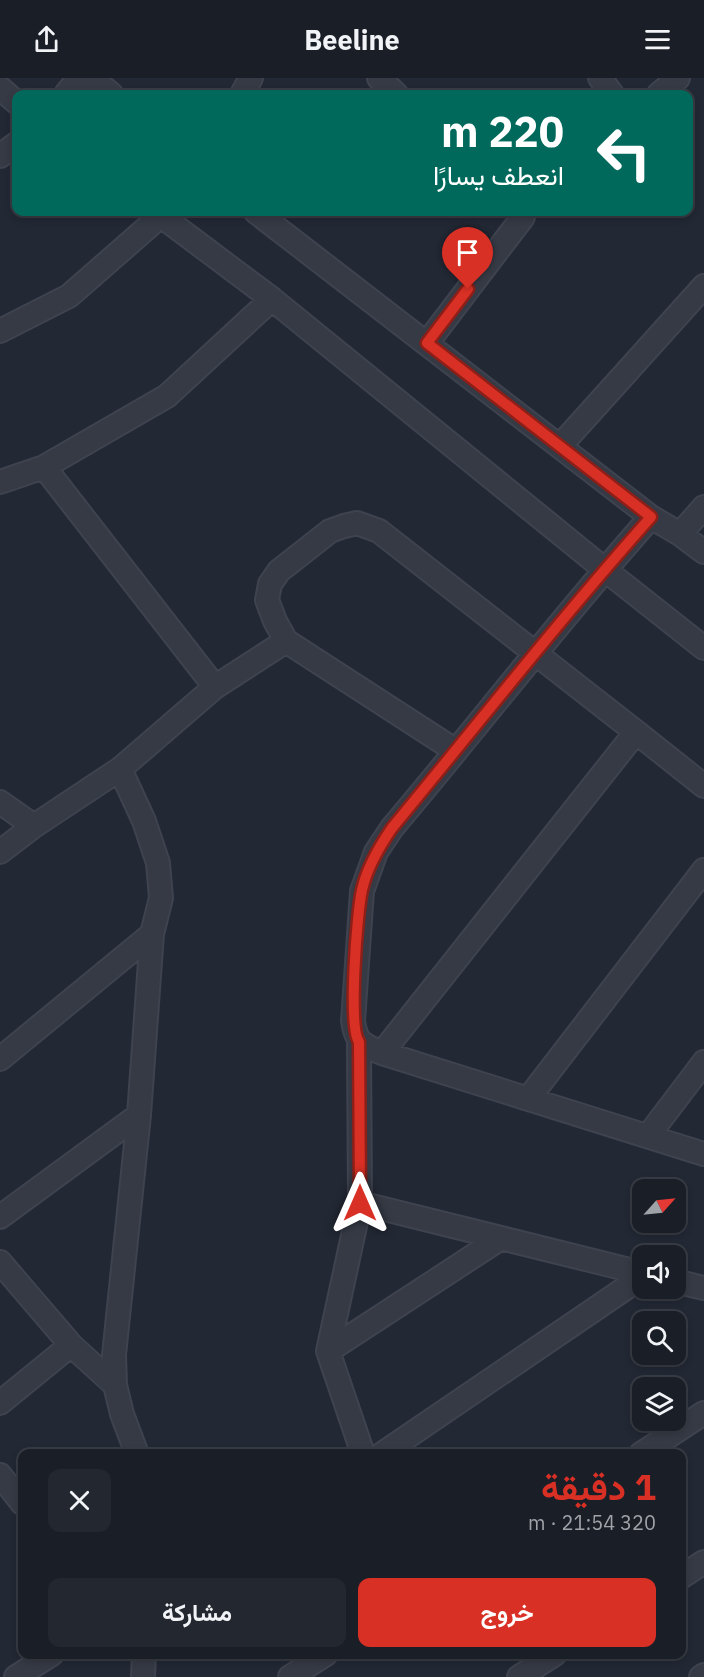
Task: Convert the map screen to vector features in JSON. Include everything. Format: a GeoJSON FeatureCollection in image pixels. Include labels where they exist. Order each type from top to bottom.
{"type":"FeatureCollection","features":[{"type":"Feature","properties":{"kind":"street"},"geometry":{"type":"LineString","coordinates":[[69,90],[79,78]]}},
{"type":"Feature","properties":{"kind":"street"},"geometry":{"type":"LineString","coordinates":[[92,78],[106,90]]}},
{"type":"Feature","properties":{"kind":"street"},"geometry":{"type":"LineString","coordinates":[[379,78],[392,90]]}},
{"type":"Feature","properties":{"kind":"street"},"geometry":{"type":"LineString","coordinates":[[664,90],[678,78]]}},
{"type":"Feature","properties":{"kind":"street"},"geometry":{"type":"LineString","coordinates":[[0,88],[12,98]]}},
{"type":"Feature","properties":{"kind":"street"},"geometry":{"type":"LineString","coordinates":[[0,331],[69,296],[158,216]]}},
{"type":"Feature","properties":{"kind":"street"},"geometry":{"type":"LineString","coordinates":[[165,216],[272,299],[704,648]]}},
{"type":"Feature","properties":{"kind":"street"},"geometry":{"type":"LineString","coordinates":[[261,216],[651,517],[704,552]]}},
{"type":"Feature","properties":{"kind":"street"},"geometry":{"type":"LineString","coordinates":[[427,343],[521,216]]}},
{"type":"Feature","properties":{"kind":"street"},"geometry":{"type":"LineString","coordinates":[[560,446],[704,286]]}},
{"type":"Feature","properties":{"kind":"street"},"geometry":{"type":"LineString","coordinates":[[0,482],[44,467],[167,396],[272,299]]}},
{"type":"Feature","properties":{"kind":"street"},"geometry":{"type":"LineString","coordinates":[[44,467],[215,687]]}},
{"type":"Feature","properties":{"kind":"street"},"geometry":{"type":"LineString","coordinates":[[680,534],[704,507]]}},
{"type":"Feature","properties":{"kind":"street"},"geometry":{"type":"LineString","coordinates":[[361,1449],[327,1351],[360,1203],[359,1042],[355,1030],[353,1007],[362,891],[368,871],[376,852],[392,828],[534,653],[651,517]]}},
{"type":"Feature","properties":{"kind":"street"},"geometry":{"type":"LineString","coordinates":[[456,751],[286,641],[267,600],[270,584],[279,571],[330,531],[357,523],[379,531],[704,786]]}},
{"type":"Feature","properties":{"kind":"street"},"geometry":{"type":"LineString","coordinates":[[0,852],[34,826],[120,769],[215,687],[286,641]]}},
{"type":"Feature","properties":{"kind":"street"},"geometry":{"type":"LineString","coordinates":[[382,1053],[636,732]]}},
{"type":"Feature","properties":{"kind":"street"},"geometry":{"type":"LineString","coordinates":[[120,769],[144,820],[158,862],[161,898],[152,934],[139,1115],[114,1355],[115,1385],[122,1414],[135,1449]]}},
{"type":"Feature","properties":{"kind":"street"},"geometry":{"type":"LineString","coordinates":[[0,802],[34,826]]}},
{"type":"Feature","properties":{"kind":"street"},"geometry":{"type":"LineString","coordinates":[[528,1099],[704,870]]}},
{"type":"Feature","properties":{"kind":"street"},"geometry":{"type":"LineString","coordinates":[[0,1059],[152,934]]}},
{"type":"Feature","properties":{"kind":"street"},"geometry":{"type":"LineString","coordinates":[[359,1042],[382,1053],[704,1154]]}},
{"type":"Feature","properties":{"kind":"street"},"geometry":{"type":"LineString","coordinates":[[648,1136],[704,1062]]}},
{"type":"Feature","properties":{"kind":"street"},"geometry":{"type":"LineString","coordinates":[[0,1217],[139,1115]]}},
{"type":"Feature","properties":{"kind":"street"},"geometry":{"type":"LineString","coordinates":[[360,1203],[632,1272]]}},
{"type":"Feature","properties":{"kind":"street"},"geometry":{"type":"LineString","coordinates":[[327,1351],[501,1238]]}},
{"type":"Feature","properties":{"kind":"street"},"geometry":{"type":"LineString","coordinates":[[0,1262],[71,1345],[115,1385]]}},
{"type":"Feature","properties":{"kind":"street"},"geometry":{"type":"LineString","coordinates":[[389,1449],[632,1282]]}},
{"type":"Feature","properties":{"kind":"street"},"geometry":{"type":"LineString","coordinates":[[686,1284],[704,1288]]}},
{"type":"Feature","properties":{"kind":"street"},"geometry":{"type":"LineString","coordinates":[[0,1402],[71,1345]]}},
{"type":"Feature","properties":{"kind":"street"},"geometry":{"type":"LineString","coordinates":[[649,1449],[704,1413]]}},
{"type":"Feature","properties":{"kind":"street"},"geometry":{"type":"LineString","coordinates":[[0,1475],[18,1498]]}},
{"type":"Feature","properties":{"kind":"street"},"geometry":{"type":"LineString","coordinates":[[686,1573],[704,1562]]}},
{"type":"Feature","properties":{"kind":"street"},"geometry":{"type":"LineString","coordinates":[[16,1677],[44,1659]]}},
{"type":"Feature","properties":{"kind":"street"},"geometry":{"type":"LineString","coordinates":[[143,1677],[144,1659]]}},
{"type":"Feature","properties":{"kind":"street"},"geometry":{"type":"LineString","coordinates":[[519,1677],[547,1659]]}},
{"type":"Feature","properties":{"kind":"street"},"geometry":{"type":"LineString","coordinates":[[290,1677],[320,1664]]}},
{"type":"Feature","properties":{"kind":"route"},"geometry":{"type":"LineString","coordinates":[[360,1203],[359,1042],[353,1021],[353,1007],[362,891],[376,852],[392,828],[534,653],[651,517],[427,343],[468,289]]}}]}
